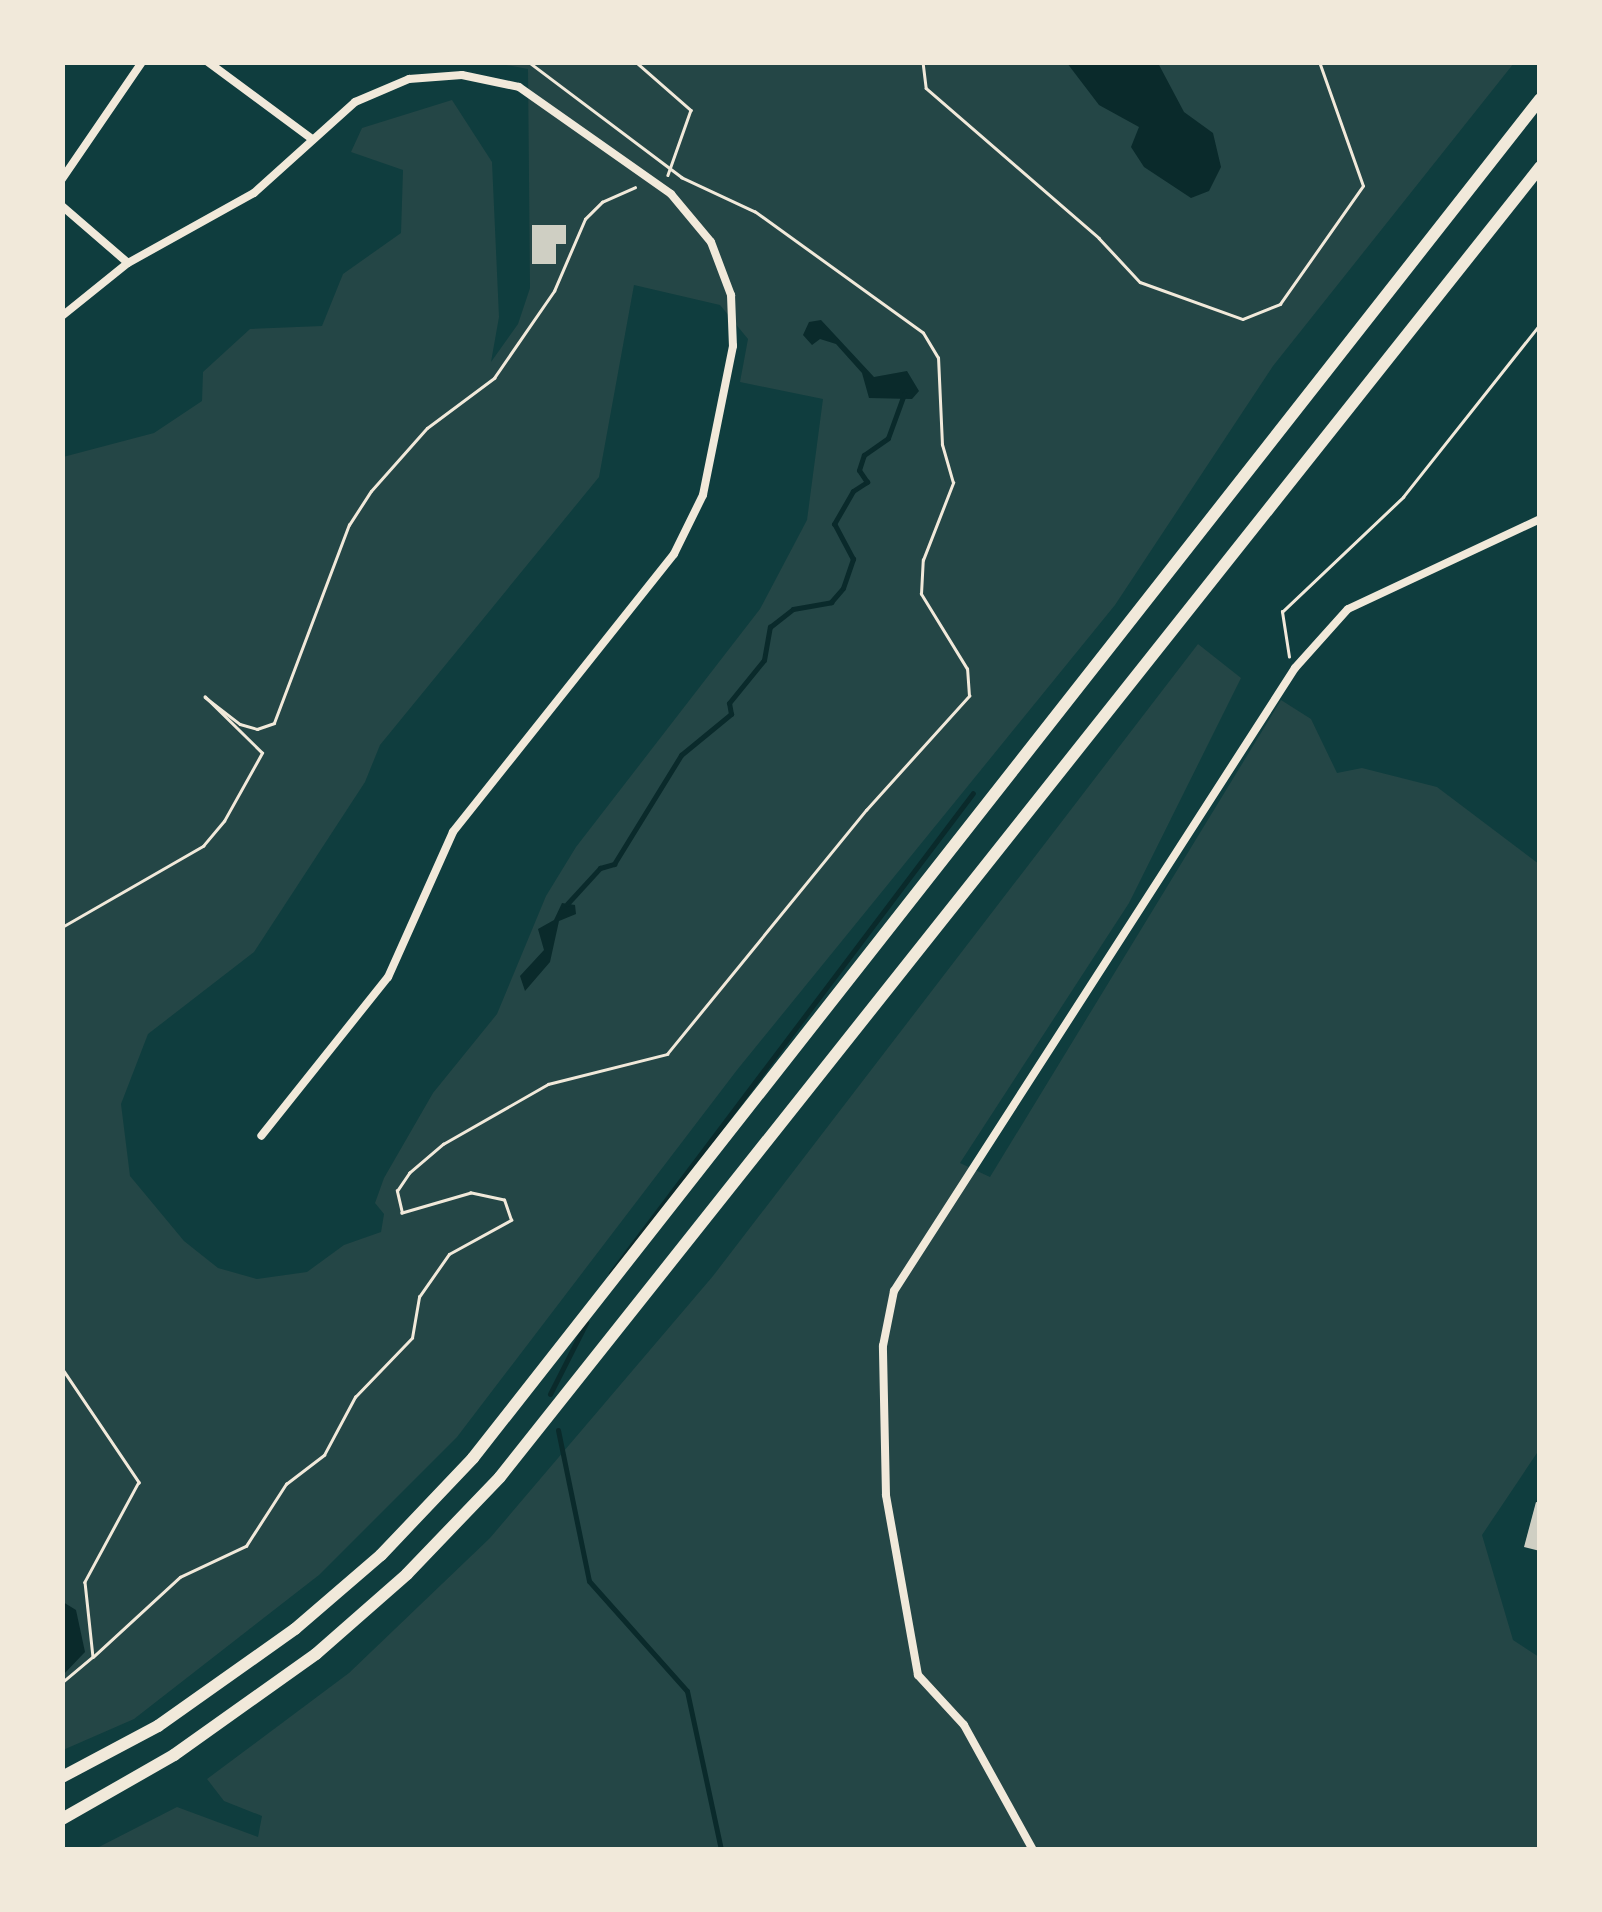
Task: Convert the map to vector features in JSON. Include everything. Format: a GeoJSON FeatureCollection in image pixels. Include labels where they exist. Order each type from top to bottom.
{"type":"FeatureCollection","features":[{"type":"Feature","properties":{"kind":"highway"},"geometry":{"type":"LineString","coordinates":[[62,1777],[158,1726],[295,1629],[381,1556],[472,1458],[1540,99]]}},
{"type":"Feature","properties":{"kind":"highway"},"geometry":{"type":"LineString","coordinates":[[62,1819],[174,1755],[316,1654],[407,1574],[500,1477],[1540,167]]}},
{"type":"Feature","properties":{"kind":"street"},"geometry":{"type":"LineString","coordinates":[[62,180],[142,62]]}},
{"type":"Feature","properties":{"kind":"street"},"geometry":{"type":"LineString","coordinates":[[208,62],[312,139]]}},
{"type":"Feature","properties":{"kind":"street"},"geometry":{"type":"LineString","coordinates":[[62,316],[128,262],[254,193],[356,102],[409,79],[462,75],[519,86],[671,194],[711,242],[730,295],[733,346],[702,495],[674,554],[453,832],[388,977],[261,1136]]}},
{"type":"Feature","properties":{"kind":"street"},"geometry":{"type":"LineString","coordinates":[[62,206],[128,262]]}},
{"type":"Feature","properties":{"kind":"street"},"geometry":{"type":"LineString","coordinates":[[1033,1850],[964,1725],[918,1675],[886,1495],[882,1346],[894,1291],[1292,673],[1348,609],[1540,519]]}},
{"type":"Feature","properties":{"kind":"path"},"geometry":{"type":"LineString","coordinates":[[62,1683],[180,1577],[246,1546],[286,1484],[324,1455],[355,1398],[412,1338],[419,1297],[449,1254],[511,1220],[504,1200],[471,1193],[402,1213],[398,1191],[409,1173],[442,1144],[548,1084],[668,1054],[866,810],[968,696],[967,669],[921,594],[923,560],[953,483],[942,446],[938,358],[923,332],[754,212],[671,170],[528,62]]}},
{"type":"Feature","properties":{"kind":"path"},"geometry":{"type":"LineString","coordinates":[[636,62],[690,110],[667,177]]}},
{"type":"Feature","properties":{"kind":"path"},"geometry":{"type":"LineString","coordinates":[[923,62],[926,88],[1076,216],[1140,282],[1242,319],[1280,304],[1364,186],[1319,62]]}},
{"type":"Feature","properties":{"kind":"path"},"geometry":{"type":"LineString","coordinates":[[62,927],[203,846],[224,821],[262,752],[205,697],[240,724],[257,728],[274,722],[350,525],[371,490],[427,428],[494,378],[554,291],[585,219],[602,202],[637,187]]}},
{"type":"Feature","properties":{"kind":"path"},"geometry":{"type":"LineString","coordinates":[[1292,673],[1282,612],[1402,497],[1540,324]]}},
{"type":"Feature","properties":{"kind":"path"},"geometry":{"type":"LineString","coordinates":[[62,1368],[139,1482],[86,1582],[93,1657]]}},
{"type":"Feature","properties":{"kind":"shaded area"},"geometry":{"type":"Polygon","coordinates":[[[495,63],[1514,63],[1273,366],[1115,605],[737,1070],[457,1437],[319,1575],[134,1719],[63,1750],[63,457],[154,433],[202,401],[203,372],[250,329],[322,326],[343,274],[401,233],[403,170],[351,152],[362,128],[452,100],[492,162],[499,317],[491,362],[518,324],[530,288],[528,69],[495,63]],[[634,285],[599,477],[380,745],[365,782],[254,952],[148,1034],[121,1104],[130,1176],[184,1241],[218,1268],[257,1279],[307,1272],[344,1245],[381,1232],[384,1214],[375,1203],[384,1178],[433,1093],[497,1014],[546,896],[576,847],[760,609],[807,520],[823,399],[740,382],[748,339],[720,305],[634,285]]]}},
{"type":"Feature","properties":{"kind":"shaded area"},"geometry":{"type":"Polygon","coordinates":[[[1067,63],[1158,63],[1184,112],[1213,133],[1221,167],[1209,191],[1191,198],[1144,167],[1131,147],[1139,127],[1099,105],[1067,63]]]}},
{"type":"Feature","properties":{"kind":"shaded area"},"geometry":{"type":"Polygon","coordinates":[[[821,320],[874,377],[907,371],[919,391],[912,399],[869,398],[862,373],[836,344],[820,339],[812,345],[803,335],[809,322],[821,320]]]}},
{"type":"Feature","properties":{"kind":"shaded area"},"geometry":{"type":"Polygon","coordinates":[[[1198,644],[1241,678],[1129,903],[960,1163],[990,1177],[1281,700],[1311,719],[1337,773],[1362,768],[1437,787],[1539,864],[1539,1450],[1482,1535],[1513,1640],[1539,1657],[1539,1849],[93,1850],[177,1807],[258,1837],[262,1816],[224,1801],[207,1779],[349,1673],[490,1538],[713,1276],[1198,644]]]}},
{"type":"Feature","properties":{"kind":"shaded area"},"geometry":{"type":"Polygon","coordinates":[[[562,903],[575,905],[576,914],[559,921],[550,962],[525,991],[520,976],[544,950],[538,929],[554,920],[562,903]]]}},
{"type":"Feature","properties":{"kind":"shaded area"},"geometry":{"type":"Polygon","coordinates":[[[63,1602],[76,1610],[85,1652],[63,1675],[63,1602]]]}},
{"type":"Feature","properties":{"kind":"building"},"geometry":{"type":"Polygon","coordinates":[[[532,225],[566,225],[566,244],[556,244],[556,264],[532,264],[532,225]]]}},
{"type":"Feature","properties":{"kind":"building"},"geometry":{"type":"Polygon","coordinates":[[[1536,1502],[1540,1503],[1540,1551],[1524,1547],[1536,1502]]]}},
{"type":"Feature","properties":{"kind":"waterway"},"geometry":{"type":"LineString","coordinates":[[567,904],[600,868],[614,864],[681,755],[731,714],[729,703],[764,660],[770,627],[793,609],[831,602],[843,588],[853,559],[834,524],[853,491],[867,482],[859,470],[864,455],[888,438],[904,394]]}},
{"type":"Feature","properties":{"kind":"waterway"},"geometry":{"type":"LineString","coordinates":[[611,1273],[973,793]]}},
{"type":"Feature","properties":{"kind":"waterway"},"geometry":{"type":"LineString","coordinates":[[550,1394],[586,1323]]}},
{"type":"Feature","properties":{"kind":"waterway"},"geometry":{"type":"LineString","coordinates":[[558,1430],[589,1581],[687,1691],[721,1850]]}}]}
